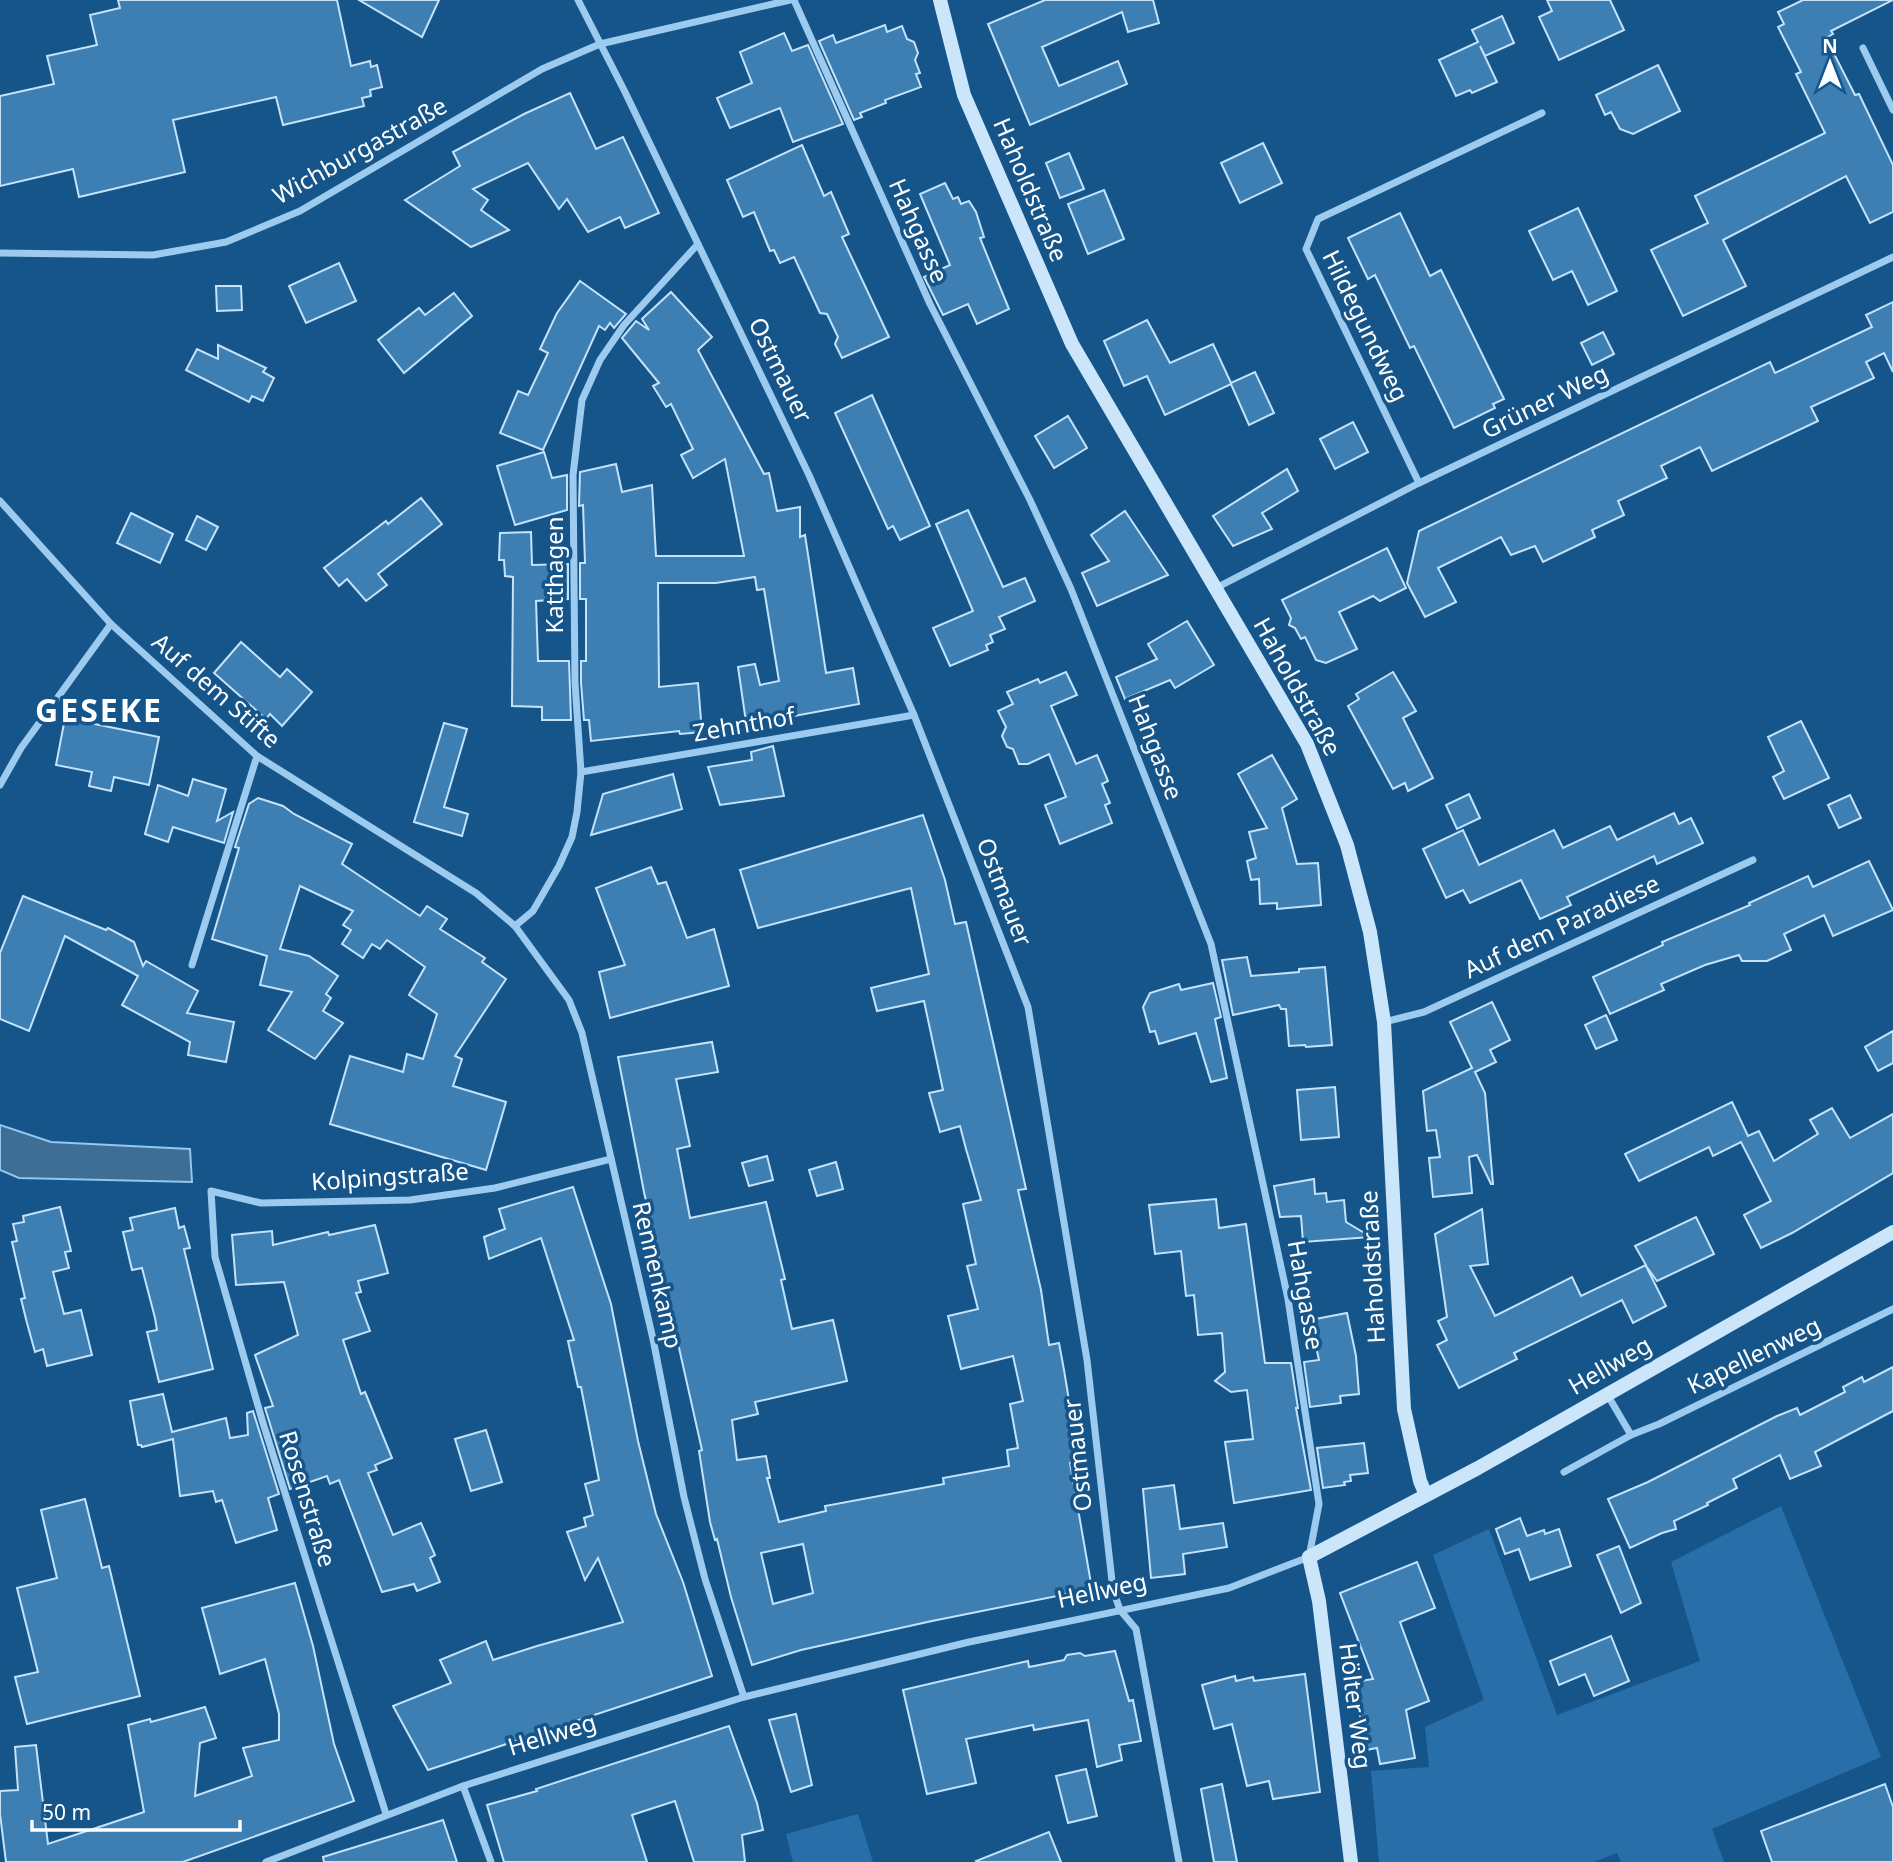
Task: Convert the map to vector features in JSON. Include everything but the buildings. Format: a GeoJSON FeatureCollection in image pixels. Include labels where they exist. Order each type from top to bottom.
{"type":"FeatureCollection","features":[{"type":"Feature","properties":{"kind":"street","name":"Ostmauer"},"geometry":{"type":"LineString","coordinates":[[578,0],[809,475],[914,715],[1028,1007],[1087,1360],[1113,1590],[1120,1610],[1136,1629],[1179,1862]]}},
{"type":"Feature","properties":{"kind":"street","name":"Wichburgastraße"},"geometry":{"type":"LineString","coordinates":[[0,253],[153,255],[226,242],[300,211],[542,69],[600,44],[792,0]]}},
{"type":"Feature","properties":{"kind":"street","name":"Hahgasse"},"geometry":{"type":"LineString","coordinates":[[792,0],[930,304],[1030,500],[1071,589],[1211,944],[1288,1299],[1319,1504],[1310,1557]]}},
{"type":"Feature","properties":{"kind":"street","name":"Haholdstraße"},"geometry":{"type":"LineString","coordinates":[[940,0],[964,95],[1072,344],[1307,744],[1347,845],[1370,932],[1384,1022],[1404,1409],[1420,1481],[1426,1495]]}},
{"type":"Feature","properties":{"kind":"street"},"geometry":{"type":"LineString","coordinates":[[1863,48],[1893,110]]}},
{"type":"Feature","properties":{"kind":"street","name":"Hildegundweg"},"geometry":{"type":"LineString","coordinates":[[1419,483],[1306,249],[1318,219],[1542,113]]}},
{"type":"Feature","properties":{"kind":"street","name":"Katthagen"},"geometry":{"type":"LineString","coordinates":[[515,926],[533,911],[559,866],[572,836],[581,772],[575,683],[573,475],[582,400],[600,360],[624,325],[698,244]]}},
{"type":"Feature","properties":{"kind":"street","name":"Grüner Weg"},"geometry":{"type":"LineString","coordinates":[[1216,588],[1419,483],[1893,257]]}},
{"type":"Feature","properties":{"kind":"street","name":"Auf dem Stifte"},"geometry":{"type":"LineString","coordinates":[[0,501],[111,624],[257,756],[476,893]]}},
{"type":"Feature","properties":{"kind":"street"},"geometry":{"type":"LineString","coordinates":[[0,785],[21,748],[111,624]]}},
{"type":"Feature","properties":{"kind":"street","name":"Zehnthof"},"geometry":{"type":"LineString","coordinates":[[581,772],[914,715]]}},
{"type":"Feature","properties":{"kind":"street"},"geometry":{"type":"LineString","coordinates":[[192,965],[257,756]]}},
{"type":"Feature","properties":{"kind":"street","name":"Auf dem Paradiese"},"geometry":{"type":"LineString","coordinates":[[1384,1022],[1424,1012],[1753,860]]}},
{"type":"Feature","properties":{"kind":"street","name":"Rennenkamp"},"geometry":{"type":"LineString","coordinates":[[476,893],[515,926],[569,1000],[582,1034],[653,1339],[690,1521],[705,1579],[744,1697]]}},
{"type":"Feature","properties":{"kind":"street","name":"Kolpingstraße"},"geometry":{"type":"LineString","coordinates":[[211,1191],[261,1203],[410,1200],[495,1188],[611,1159]]}},
{"type":"Feature","properties":{"kind":"street","name":"Rosenstraße"},"geometry":{"type":"LineString","coordinates":[[211,1191],[215,1257],[263,1423],[386,1814]]}},
{"type":"Feature","properties":{"kind":"street","name":"Hellweg"},"geometry":{"type":"LineString","coordinates":[[266,1862],[463,1786],[744,1697],[969,1642],[1229,1588],[1310,1557],[1426,1495],[1893,1232]]}},
{"type":"Feature","properties":{"kind":"street","name":"Kapellenweg"},"geometry":{"type":"LineString","coordinates":[[1564,1472],[1631,1435],[1659,1424],[1893,1309]]}},
{"type":"Feature","properties":{"kind":"street"},"geometry":{"type":"LineString","coordinates":[[1607,1393],[1631,1435]]}},
{"type":"Feature","properties":{"kind":"street","name":"Hölter Weg"},"geometry":{"type":"LineString","coordinates":[[1310,1557],[1319,1601],[1352,1862]]}},
{"type":"Feature","properties":{"kind":"street"},"geometry":{"type":"LineString","coordinates":[[463,1786],[491,1862]]}},
{"type":"Feature","properties":{"kind":"shaded area"},"geometry":{"type":"Polygon","coordinates":[[[0,1125],[51,1142],[190,1149],[192,1182],[19,1178],[0,1170],[0,1125]]]}},
{"type":"Feature","properties":{"kind":"shaded area"},"geometry":{"type":"Polygon","coordinates":[[[1781,1506],[1881,1757],[1712,1829],[1724,1862],[1621,1862],[1617,1853],[1594,1862],[1379,1862],[1371,1771],[1429,1767],[1425,1727],[1484,1700],[1433,1555],[1489,1529],[1557,1715],[1700,1661],[1671,1562],[1781,1506]]]}},
{"type":"Feature","properties":{"kind":"shaded area"},"geometry":{"type":"Polygon","coordinates":[[[858,1814],[873,1862],[793,1862],[786,1834],[858,1814]]]}},
{"type":"Feature","properties":{"kind":"district","name":"GESEKE"},"geometry":{"type":"Point","coordinates":[99,711]}}]}
